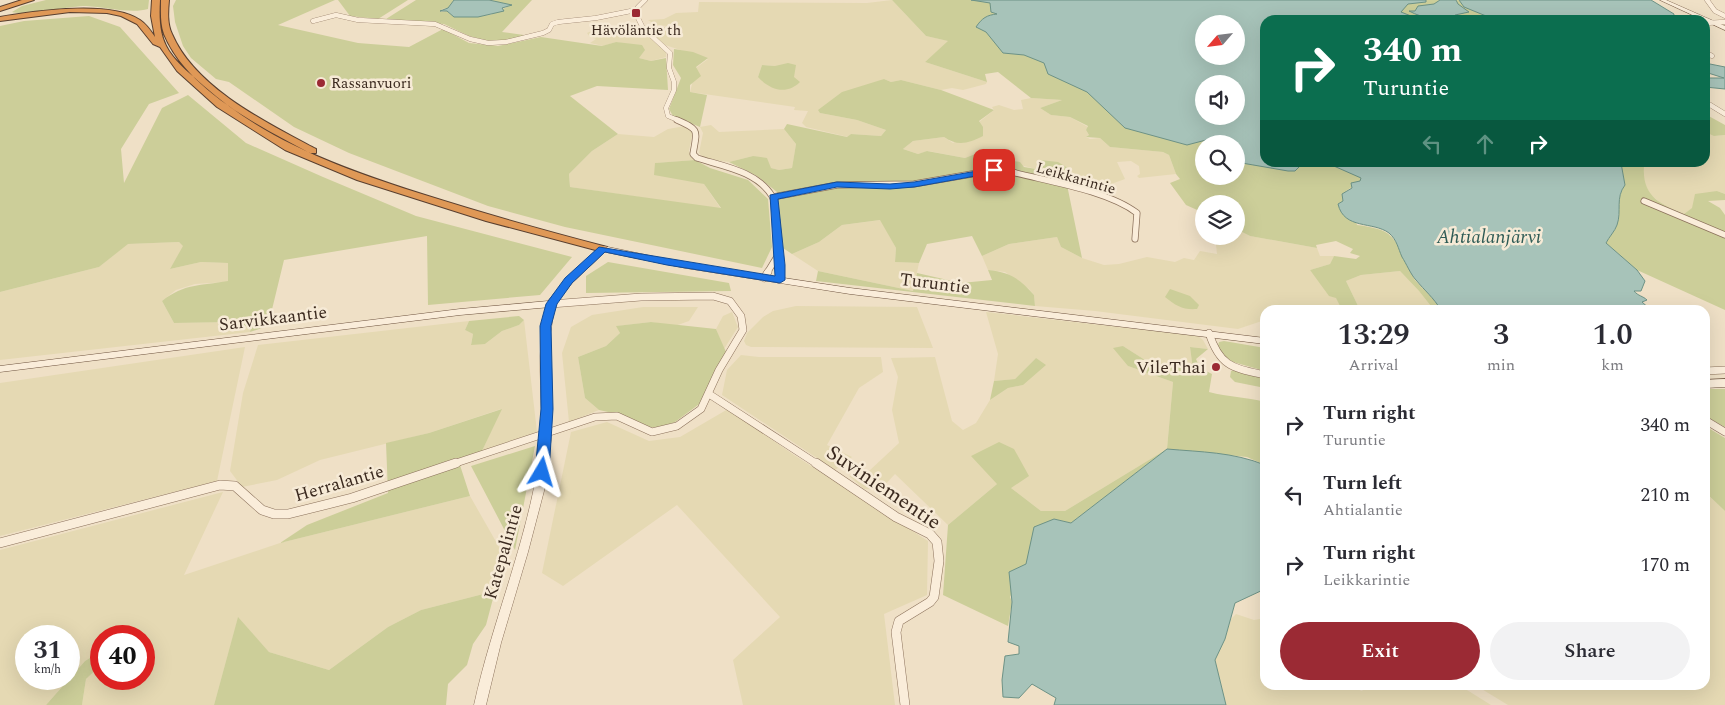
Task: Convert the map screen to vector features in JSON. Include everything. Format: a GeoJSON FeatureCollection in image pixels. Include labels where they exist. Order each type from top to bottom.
{"type":"FeatureCollection","features":[{"type":"Feature","properties":{"kind":"highway"},"geometry":{"type":"LineString","coordinates":[[0,3],[12,0]]}},
{"type":"Feature","properties":{"kind":"highway"},"geometry":{"type":"LineString","coordinates":[[0,9],[30,0]]}},
{"type":"Feature","properties":{"kind":"highway"},"geometry":{"type":"LineString","coordinates":[[156,0],[156,28],[165,51]]}},
{"type":"Feature","properties":{"kind":"highway"},"geometry":{"type":"LineString","coordinates":[[165,0],[164,15],[167,32],[178,54],[208,84],[258,120],[318,154],[404,191]]}},
{"type":"Feature","properties":{"kind":"highway"},"geometry":{"type":"LineString","coordinates":[[164,15],[171,0]]}},
{"type":"Feature","properties":{"kind":"highway"},"geometry":{"type":"LineString","coordinates":[[0,19],[62,11],[118,13],[138,22],[198,87],[248,124],[280,144],[345,172],[490,219],[603,249]]}},
{"type":"Feature","properties":{"kind":"main road","name":"Turuntie"},"geometry":{"type":"LineString","coordinates":[[603,249],[667,262],[840,290],[1260,340]]}},
{"type":"Feature","properties":{"kind":"main road","name":"Katepalintie"},"geometry":{"type":"LineString","coordinates":[[552,304],[569,280],[603,249]]}},
{"type":"Feature","properties":{"kind":"main road","name":"Sarvikkaantie"},"geometry":{"type":"LineString","coordinates":[[0,369],[326,328],[552,304]]}},
{"type":"Feature","properties":{"kind":"main road"},"geometry":{"type":"LineString","coordinates":[[1710,384],[1725,383]]}},
{"type":"Feature","properties":{"kind":"street"},"geometry":{"type":"LineString","coordinates":[[313,21],[336,15],[358,20],[435,24],[444,26],[472,40],[495,43],[543,33],[549,30],[552,24],[558,22],[635,12],[645,0]]}},
{"type":"Feature","properties":{"kind":"street"},"geometry":{"type":"LineString","coordinates":[[1662,0],[1694,15]]}},
{"type":"Feature","properties":{"kind":"street"},"geometry":{"type":"LineString","coordinates":[[1707,0],[1715,11],[1725,16]]}},
{"type":"Feature","properties":{"kind":"street"},"geometry":{"type":"LineString","coordinates":[[635,12],[642,28],[670,53],[669,68],[674,82],[674,90],[666,112],[673,119],[695,128],[697,132],[693,154],[701,160],[729,166],[756,179],[773,197],[780,280]]}},
{"type":"Feature","properties":{"kind":"street"},"geometry":{"type":"LineString","coordinates":[[1710,22],[1725,22]]}},
{"type":"Feature","properties":{"kind":"street"},"geometry":{"type":"LineString","coordinates":[[1710,23],[1725,28]]}},
{"type":"Feature","properties":{"kind":"street"},"geometry":{"type":"LineString","coordinates":[[1710,105],[1725,114]]}},
{"type":"Feature","properties":{"kind":"street","name":"Leikkarintie"},"geometry":{"type":"LineString","coordinates":[[773,197],[837,185],[890,186],[914,184],[1001,170],[1112,200],[1132,208],[1137,213],[1135,239]]}},
{"type":"Feature","properties":{"kind":"street"},"geometry":{"type":"LineString","coordinates":[[1644,201],[1725,235]]}},
{"type":"Feature","properties":{"kind":"street"},"geometry":{"type":"LineString","coordinates":[[764,278],[778,255]]}},
{"type":"Feature","properties":{"kind":"street","name":"Herralantie"},"geometry":{"type":"LineString","coordinates":[[0,543],[220,485],[235,486],[262,510],[274,514],[288,514],[352,498],[579,421],[608,416],[617,416],[644,430],[659,432],[690,418],[701,409],[719,370],[744,330],[741,313],[730,302],[715,296],[552,304]]}},
{"type":"Feature","properties":{"kind":"street","name":"Katepalintie"},"geometry":{"type":"LineString","coordinates":[[480,705],[486,668],[527,540],[540,487],[546,433],[545,326],[552,304]]}},
{"type":"Feature","properties":{"kind":"street"},"geometry":{"type":"LineString","coordinates":[[1209,333],[1214,353],[1221,361],[1239,369],[1260,374]]}},
{"type":"Feature","properties":{"kind":"street"},"geometry":{"type":"LineString","coordinates":[[1710,370],[1725,370]]}},
{"type":"Feature","properties":{"kind":"street","name":"Suviniementie"},"geometry":{"type":"LineString","coordinates":[[709,394],[726,402],[896,517],[930,534],[937,542],[939,561],[934,596],[930,602],[899,620],[896,632],[905,705]]}},
{"type":"Feature","properties":{"kind":"street"},"geometry":{"type":"LineString","coordinates":[[1710,423],[1725,432]]}},
{"type":"Feature","properties":{"kind":"shaded area"},"geometry":{"type":"Polygon","coordinates":[[[892,0],[926,36],[949,41],[925,62],[987,82],[986,84],[963,90],[952,88],[941,90],[901,80],[891,82],[884,79],[820,113],[857,120],[886,130],[881,136],[851,134],[848,137],[806,127],[802,123],[808,111],[794,110],[795,107],[690,92],[696,68],[708,59],[665,45],[650,32],[667,26],[656,25],[648,20],[664,19],[676,13],[698,12],[699,2],[867,3],[892,0]],[[762,65],[758,77],[799,82],[775,66],[762,65]]]}},
{"type":"Feature","properties":{"kind":"shaded area"},"geometry":{"type":"Polygon","coordinates":[[[600,27],[617,27],[649,37],[666,52],[666,57],[651,61],[639,58],[625,44],[616,42],[603,46],[590,43],[596,39],[590,37],[587,33],[600,27]]]}},
{"type":"Feature","properties":{"kind":"shaded area"},"geometry":{"type":"Polygon","coordinates":[[[1031,98],[1062,100],[1040,108],[1051,115],[1070,117],[1088,127],[1086,130],[1089,135],[1086,137],[1090,139],[1100,138],[1110,147],[1163,152],[1169,155],[1176,174],[1139,178],[1137,176],[1140,174],[1139,166],[1131,161],[1117,162],[1125,179],[1103,187],[1085,187],[1066,180],[1068,168],[1036,169],[975,154],[965,158],[928,151],[918,154],[903,149],[913,141],[944,137],[953,143],[994,110],[992,107],[999,105],[1014,110],[1023,109],[1021,100],[1031,98]]]}},
{"type":"Feature","properties":{"kind":"shaded area"},"geometry":{"type":"Polygon","coordinates":[[[711,125],[719,132],[784,129],[796,144],[792,168],[779,170],[771,168],[753,156],[729,162],[705,159],[699,153],[703,133],[700,127],[711,125]]]}},
{"type":"Feature","properties":{"kind":"shaded area"},"geometry":{"type":"Polygon","coordinates":[[[685,126],[693,130],[689,151],[695,160],[656,163],[704,184],[721,209],[570,187],[569,174],[592,151],[618,134],[654,137],[668,129],[685,126]]]}},
{"type":"Feature","properties":{"kind":"shaded area"},"geometry":{"type":"Polygon","coordinates":[[[1710,134],[1715,136],[1725,135],[1725,194],[1717,191],[1684,214],[1663,205],[1650,194],[1643,180],[1644,167],[1710,167],[1710,134]]]}},
{"type":"Feature","properties":{"kind":"shaded area"},"geometry":{"type":"Polygon","coordinates":[[[881,220],[896,248],[895,262],[919,263],[913,291],[818,271],[792,254],[819,242],[842,225],[881,220]]]}},
{"type":"Feature","properties":{"kind":"shaded area"},"geometry":{"type":"Polygon","coordinates":[[[1245,234],[1317,248],[1320,256],[1334,256],[1330,264],[1310,270],[1336,297],[1340,305],[1260,305],[1260,322],[1238,329],[1095,311],[1035,306],[1034,295],[1029,289],[1005,272],[988,270],[982,256],[1009,244],[1057,237],[1061,247],[1082,258],[1104,265],[1119,264],[1147,257],[1175,262],[1184,258],[1194,260],[1200,251],[1217,254],[1216,245],[1245,245],[1245,234]]]}},
{"type":"Feature","properties":{"kind":"shaded area"},"geometry":{"type":"Polygon","coordinates":[[[179,242],[184,246],[170,269],[201,262],[228,263],[228,282],[195,284],[176,290],[162,301],[174,323],[233,322],[252,328],[250,332],[0,360],[0,292],[99,267],[127,244],[179,242]]]}},
{"type":"Feature","properties":{"kind":"shaded area"},"geometry":{"type":"Polygon","coordinates":[[[1400,271],[1430,305],[1358,305],[1346,281],[1361,275],[1400,271]]]}},
{"type":"Feature","properties":{"kind":"shaded area"},"geometry":{"type":"Polygon","coordinates":[[[796,306],[917,307],[933,348],[751,347],[746,345],[744,341],[747,333],[763,317],[773,311],[796,306]]]}},
{"type":"Feature","properties":{"kind":"shaded area"},"geometry":{"type":"Polygon","coordinates":[[[643,307],[698,307],[689,321],[675,326],[651,322],[617,326],[620,333],[606,346],[578,357],[585,398],[599,410],[569,422],[562,353],[571,327],[592,315],[643,307]]]}},
{"type":"Feature","properties":{"kind":"shaded area"},"geometry":{"type":"Polygon","coordinates":[[[732,312],[738,327],[724,349],[716,329],[723,316],[732,312]]]}},
{"type":"Feature","properties":{"kind":"shaded area"},"geometry":{"type":"Polygon","coordinates":[[[986,312],[1198,336],[1203,340],[1208,349],[1190,347],[1193,370],[1145,360],[1123,346],[1128,366],[1173,382],[1167,449],[1065,511],[1041,511],[1011,488],[997,484],[948,525],[895,474],[880,490],[864,489],[849,476],[869,471],[899,443],[892,410],[898,377],[891,358],[935,357],[952,421],[963,430],[976,423],[990,400],[1008,388],[1023,385],[1036,358],[1015,379],[994,381],[998,354],[986,312]]]}},
{"type":"Feature","properties":{"kind":"shaded area"},"geometry":{"type":"Polygon","coordinates":[[[524,320],[537,432],[482,451],[501,409],[429,433],[320,460],[277,480],[242,487],[230,471],[243,393],[258,345],[469,321],[465,330],[473,334],[471,344],[485,344],[502,331],[519,325],[524,320]]]}},
{"type":"Feature","properties":{"kind":"shaded area"},"geometry":{"type":"Polygon","coordinates":[[[245,347],[217,481],[0,536],[0,383],[245,347]]]}},
{"type":"Feature","properties":{"kind":"shaded area"},"geometry":{"type":"Polygon","coordinates":[[[741,355],[759,357],[881,357],[883,372],[859,388],[827,445],[852,457],[835,470],[722,395],[727,370],[741,355]]]}},
{"type":"Feature","properties":{"kind":"shaded area"},"geometry":{"type":"Polygon","coordinates":[[[728,409],[794,455],[928,541],[927,595],[884,614],[895,705],[743,705],[733,660],[780,617],[677,505],[563,586],[542,573],[571,432],[607,422],[649,441],[680,437],[728,409]]]}},
{"type":"Feature","properties":{"kind":"shaded area"},"geometry":{"type":"Polygon","coordinates":[[[223,492],[184,575],[280,543],[470,496],[507,561],[495,591],[421,610],[388,627],[329,670],[269,652],[238,618],[214,705],[82,705],[86,679],[90,675],[90,690],[155,690],[155,625],[90,625],[90,658],[80,667],[80,625],[15,625],[15,690],[59,690],[46,705],[0,705],[0,550],[223,492]]]}},
{"type":"Feature","properties":{"kind":"shaded area"},"geometry":{"type":"Polygon","coordinates":[[[1710,497],[1725,511],[1725,705],[1508,705],[1483,690],[1710,690],[1710,497]]]}},
{"type":"Feature","properties":{"kind":"shaded area"},"geometry":{"type":"Polygon","coordinates":[[[1236,614],[1254,620],[1260,619],[1260,690],[1467,690],[1491,705],[1226,705],[1215,660],[1225,639],[1231,619],[1236,614]]]}},
{"type":"Feature","properties":{"kind":"green space"},"geometry":{"type":"Polygon","coordinates":[[[46,0],[149,0],[148,9],[142,10],[126,11],[78,6],[27,13],[12,12],[22,6],[46,0]]]}},
{"type":"Feature","properties":{"kind":"green space"},"geometry":{"type":"Polygon","coordinates":[[[176,0],[335,0],[278,25],[358,43],[409,47],[443,29],[469,43],[498,46],[541,37],[602,46],[616,42],[642,45],[645,50],[639,58],[651,61],[666,58],[668,90],[597,86],[570,96],[618,134],[592,151],[569,174],[570,187],[721,208],[704,184],[654,175],[655,163],[695,160],[710,168],[748,180],[768,199],[772,247],[762,268],[565,227],[488,206],[349,153],[294,127],[229,82],[216,79],[191,58],[183,46],[175,22],[173,6],[176,0]]]}},
{"type":"Feature","properties":{"kind":"green space"},"geometry":{"type":"Polygon","coordinates":[[[338,0],[408,0],[378,19],[350,16],[338,0]]]}},
{"type":"Feature","properties":{"kind":"green space"},"geometry":{"type":"Polygon","coordinates":[[[416,0],[454,0],[448,8],[442,9],[441,12],[447,11],[454,17],[490,15],[511,5],[489,0],[532,0],[502,32],[531,36],[492,42],[469,36],[444,24],[386,19],[416,0]]]}},
{"type":"Feature","properties":{"kind":"green space"},"geometry":{"type":"Polygon","coordinates":[[[892,0],[1632,0],[1659,15],[1260,15],[1260,167],[1379,167],[1360,176],[1361,181],[1346,191],[1357,225],[1379,229],[1391,236],[1415,280],[1438,305],[1430,305],[1400,271],[1361,275],[1346,281],[1358,305],[1340,305],[1336,298],[1329,296],[1310,270],[1330,264],[1334,256],[1356,259],[1360,256],[1350,253],[1353,249],[1336,241],[1316,245],[1317,248],[1250,236],[1245,234],[1245,195],[1195,195],[1195,209],[1186,205],[1170,183],[1180,179],[1176,174],[1169,155],[1163,152],[1110,147],[1100,138],[1086,137],[1089,135],[1086,130],[1088,126],[1070,117],[1051,115],[1040,108],[1062,100],[1031,98],[998,72],[985,74],[987,82],[925,62],[948,41],[926,36],[892,0]]]}},
{"type":"Feature","properties":{"kind":"green space"},"geometry":{"type":"Polygon","coordinates":[[[89,16],[120,27],[179,93],[149,104],[121,149],[124,183],[162,108],[188,95],[246,143],[323,177],[416,216],[572,257],[540,295],[428,305],[427,236],[284,260],[268,326],[250,332],[251,328],[233,322],[174,323],[162,301],[186,288],[228,281],[228,263],[201,262],[170,269],[183,246],[179,242],[128,244],[99,267],[0,292],[0,26],[24,21],[89,16]]]}},
{"type":"Feature","properties":{"kind":"green space"},"geometry":{"type":"Polygon","coordinates":[[[674,49],[693,52],[708,58],[696,67],[701,76],[690,85],[690,92],[707,95],[700,127],[673,116],[669,109],[681,78],[673,65],[674,49]]]}},
{"type":"Feature","properties":{"kind":"green space"},"geometry":{"type":"Polygon","coordinates":[[[788,63],[796,65],[794,77],[800,82],[789,89],[772,88],[758,77],[762,65],[775,66],[788,63]]]}},
{"type":"Feature","properties":{"kind":"green space"},"geometry":{"type":"Polygon","coordinates":[[[884,79],[891,82],[901,80],[941,90],[994,110],[979,121],[983,127],[983,136],[964,143],[954,142],[944,137],[913,141],[903,149],[918,154],[927,151],[965,158],[975,154],[1020,162],[1024,167],[1036,169],[1040,160],[1058,162],[1068,168],[1066,180],[1082,258],[1061,247],[1057,237],[1009,244],[982,256],[972,236],[927,244],[919,263],[895,262],[896,248],[880,220],[842,225],[819,242],[792,254],[783,248],[777,192],[757,176],[729,162],[753,156],[767,158],[771,168],[779,170],[792,168],[796,144],[784,129],[787,124],[847,137],[851,134],[881,136],[886,130],[857,120],[820,113],[818,110],[842,92],[884,79]]]}},
{"type":"Feature","properties":{"kind":"green space"},"geometry":{"type":"Polygon","coordinates":[[[1710,117],[1725,125],[1725,135],[1714,136],[1710,134],[1710,117]]]}},
{"type":"Feature","properties":{"kind":"green space"},"geometry":{"type":"Polygon","coordinates":[[[1622,167],[1644,167],[1646,185],[1654,198],[1667,207],[1684,214],[1692,208],[1695,194],[1717,191],[1725,194],[1725,200],[1708,201],[1720,208],[1725,215],[1725,310],[1637,270],[1606,243],[1617,225],[1620,195],[1625,185],[1622,167]]]}},
{"type":"Feature","properties":{"kind":"green space"},"geometry":{"type":"Polygon","coordinates":[[[608,262],[729,283],[731,291],[586,293],[586,276],[608,262]]]}},
{"type":"Feature","properties":{"kind":"green space"},"geometry":{"type":"Polygon","coordinates":[[[988,270],[1002,272],[1014,277],[1034,295],[1035,306],[816,281],[818,271],[913,291],[917,273],[961,283],[992,280],[988,270]]]}},
{"type":"Feature","properties":{"kind":"green space"},"geometry":{"type":"Polygon","coordinates":[[[1170,289],[1190,296],[1199,305],[1197,309],[1184,308],[1169,300],[1165,297],[1170,289]]]}},
{"type":"Feature","properties":{"kind":"green space"},"geometry":{"type":"Polygon","coordinates":[[[519,316],[524,320],[519,325],[502,331],[485,344],[471,345],[473,334],[465,330],[469,321],[519,316]]]}},
{"type":"Feature","properties":{"kind":"green space"},"geometry":{"type":"Polygon","coordinates":[[[651,322],[716,329],[726,352],[702,402],[675,422],[659,428],[642,426],[622,415],[599,410],[585,398],[578,357],[606,346],[620,333],[616,326],[651,322]]]}},
{"type":"Feature","properties":{"kind":"green space"},"geometry":{"type":"Polygon","coordinates":[[[1224,341],[1260,347],[1260,370],[1226,360],[1218,346],[1219,342],[1224,341]]]}},
{"type":"Feature","properties":{"kind":"green space"},"geometry":{"type":"Polygon","coordinates":[[[1123,346],[1145,360],[1193,370],[1190,347],[1208,349],[1196,359],[1200,368],[1212,374],[1209,392],[1260,401],[1260,463],[1247,457],[1167,449],[1173,382],[1128,366],[1113,348],[1123,346]]]}},
{"type":"Feature","properties":{"kind":"green space"},"geometry":{"type":"Polygon","coordinates":[[[1036,358],[1046,365],[1023,385],[1008,388],[990,400],[994,381],[1015,379],[1036,358]]]}},
{"type":"Feature","properties":{"kind":"green space"},"geometry":{"type":"Polygon","coordinates":[[[1235,370],[1260,377],[1260,387],[1235,382],[1230,377],[1231,371],[1235,370]]]}},
{"type":"Feature","properties":{"kind":"green space"},"geometry":{"type":"Polygon","coordinates":[[[1710,389],[1725,389],[1725,427],[1710,419],[1710,389]]]}},
{"type":"Feature","properties":{"kind":"green space"},"geometry":{"type":"Polygon","coordinates":[[[502,409],[482,451],[458,459],[470,496],[280,543],[307,525],[388,493],[386,443],[429,433],[502,409]]]}},
{"type":"Feature","properties":{"kind":"green space"},"geometry":{"type":"Polygon","coordinates":[[[1710,429],[1725,438],[1725,511],[1710,497],[1710,429]]]}},
{"type":"Feature","properties":{"kind":"green space"},"geometry":{"type":"Polygon","coordinates":[[[999,442],[1014,449],[1029,476],[1011,488],[1041,511],[1065,511],[1167,449],[1071,523],[1054,519],[1026,564],[1010,597],[1012,602],[1008,626],[943,595],[948,525],[997,484],[971,456],[999,442]]]}},
{"type":"Feature","properties":{"kind":"green space"},"geometry":{"type":"Polygon","coordinates":[[[535,446],[515,550],[471,466],[535,446]]]}},
{"type":"Feature","properties":{"kind":"green space"},"geometry":{"type":"Polygon","coordinates":[[[495,591],[486,625],[473,644],[467,665],[448,684],[446,705],[214,705],[238,617],[269,652],[329,670],[388,627],[421,610],[495,591]]]}},
{"type":"Feature","properties":{"kind":"green space"},"geometry":{"type":"Polygon","coordinates":[[[90,658],[90,675],[86,679],[82,705],[46,705],[59,690],[80,690],[80,667],[90,658]]]}},
{"type":"Feature","properties":{"kind":"water"},"geometry":{"type":"Polygon","coordinates":[[[454,0],[489,0],[512,5],[502,8],[504,11],[478,17],[454,17],[447,11],[440,11],[448,8],[454,0]]]}},
{"type":"Feature","properties":{"kind":"water"},"geometry":{"type":"Polygon","coordinates":[[[971,0],[1426,0],[1426,2],[1408,4],[1401,12],[1408,15],[1260,15],[1260,166],[1245,164],[1245,135],[1195,135],[1195,143],[1187,145],[1125,128],[1087,92],[1048,74],[1044,63],[1024,55],[1003,53],[986,32],[976,27],[980,21],[990,15],[997,14],[991,12],[990,3],[971,0]]]}},
{"type":"Feature","properties":{"kind":"water"},"geometry":{"type":"Polygon","coordinates":[[[1440,0],[1456,0],[1458,4],[1469,12],[1455,15],[1419,15],[1409,11],[1415,11],[1418,6],[1434,4],[1440,0]]]}},
{"type":"Feature","properties":{"kind":"water"},"geometry":{"type":"Polygon","coordinates":[[[1459,0],[1651,0],[1674,14],[1484,15],[1464,7],[1459,0]]]}},
{"type":"Feature","properties":{"kind":"water"},"geometry":{"type":"Polygon","coordinates":[[[1710,64],[1725,67],[1725,89],[1710,88],[1710,78],[1724,78],[1710,74],[1710,64]]]}},
{"type":"Feature","properties":{"kind":"water"},"geometry":{"type":"Polygon","coordinates":[[[1265,167],[1299,167],[1295,171],[1288,171],[1265,167]]]}},
{"type":"Feature","properties":{"kind":"water","name":"Ahtialanjärvi"},"geometry":{"type":"Polygon","coordinates":[[[1336,167],[1622,167],[1625,185],[1619,200],[1617,225],[1606,243],[1637,270],[1645,281],[1641,291],[1634,291],[1647,300],[1642,302],[1645,305],[1438,305],[1412,275],[1396,241],[1389,233],[1346,218],[1341,212],[1338,204],[1343,201],[1342,194],[1352,188],[1351,183],[1360,181],[1361,178],[1336,167]]]}},
{"type":"Feature","properties":{"kind":"water"},"geometry":{"type":"Polygon","coordinates":[[[1167,449],[1229,455],[1260,463],[1260,591],[1235,603],[1225,639],[1215,660],[1226,705],[1054,705],[1056,698],[1032,684],[1019,698],[1003,697],[1002,680],[1005,656],[1019,654],[1019,646],[1008,642],[1012,602],[1009,572],[1026,564],[1034,527],[1054,519],[1071,523],[1167,449]]]}},
{"type":"Feature","properties":{"kind":"place","name":"Hävöläntie th"},"geometry":{"type":"Point","coordinates":[636,13]}},
{"type":"Feature","properties":{"kind":"place","name":"Rassanvuori"},"geometry":{"type":"Point","coordinates":[321,83]}},
{"type":"Feature","properties":{"kind":"place","name":"VileThai"},"geometry":{"type":"Point","coordinates":[1216,367]}},
{"type":"Feature","properties":{"kind":"route"},"geometry":{"type":"LineString","coordinates":[[542,472],[545,458],[547,409],[544,351],[545,326],[552,304],[569,280],[581,267],[603,249],[667,262],[780,280],[773,197],[837,185],[890,186],[914,184],[994,170]]}}]}
